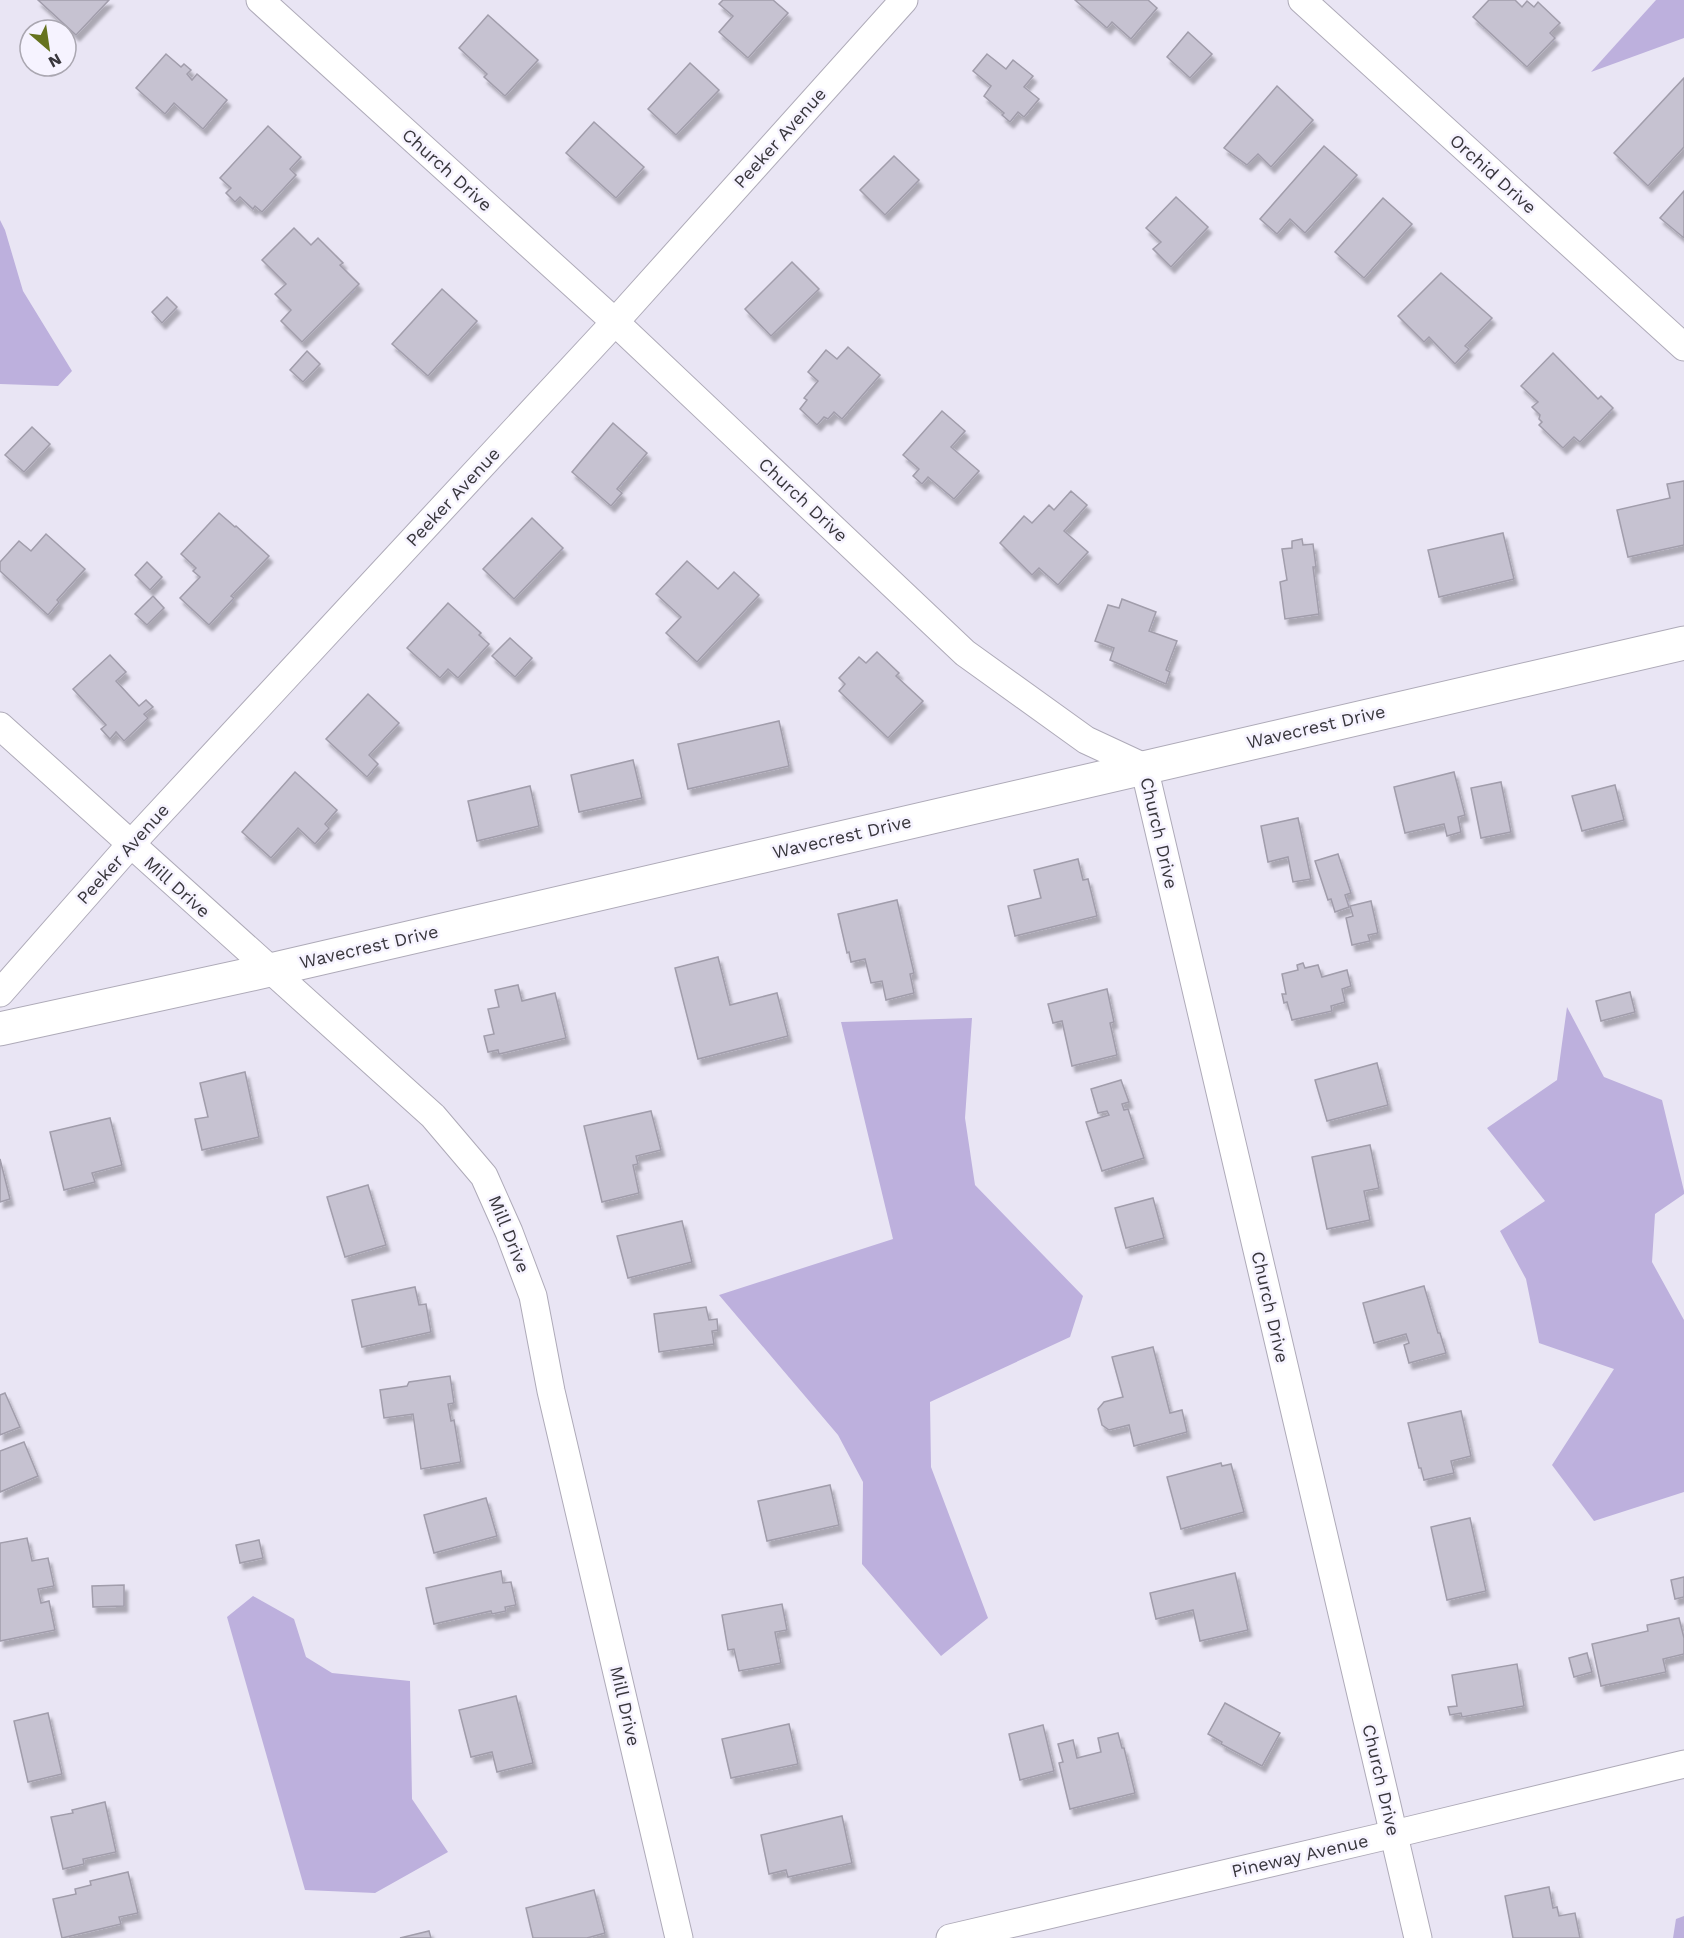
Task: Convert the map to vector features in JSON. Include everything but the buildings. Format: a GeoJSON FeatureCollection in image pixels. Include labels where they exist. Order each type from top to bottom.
{"type":"FeatureCollection","features":[{"type":"Feature","properties":{"kind":"street","name":"Church Drive"},"geometry":{"type":"LineString","coordinates":[[260,0],[615,322],[965,653],[1086,740],[1144,767],[1418,1938]]}},
{"type":"Feature","properties":{"kind":"street","name":"Peeker Avenue"},"geometry":{"type":"LineString","coordinates":[[0,993],[130,845],[615,322],[904,0]]}},
{"type":"Feature","properties":{"kind":"street","name":"Orchid Drive"},"geometry":{"type":"LineString","coordinates":[[1302,0],[1684,347]]}},
{"type":"Feature","properties":{"kind":"street","name":"Wavecrest Drive"},"geometry":{"type":"LineString","coordinates":[[0,1029],[270,970],[1684,643]]}},
{"type":"Feature","properties":{"kind":"street","name":"Mill Drive"},"geometry":{"type":"LineString","coordinates":[[0,726],[433,1116],[484,1176],[509,1232],[533,1296],[551,1391],[679,1938]]}},
{"type":"Feature","properties":{"kind":"street","name":"Pineway Avenue"},"geometry":{"type":"LineString","coordinates":[[950,1938],[1684,1764]]}},
{"type":"Feature","properties":{"kind":"shaded area"},"geometry":{"type":"Polygon","coordinates":[[[1656,0],[1684,0],[1684,38],[1591,72],[1656,0]]]}},
{"type":"Feature","properties":{"kind":"shaded area"},"geometry":{"type":"Polygon","coordinates":[[[0,220],[23,291],[72,371],[58,386],[0,384],[0,220]]]}},
{"type":"Feature","properties":{"kind":"shaded area"},"geometry":{"type":"Polygon","coordinates":[[[1567,1007],[1604,1077],[1662,1100],[1684,1191],[1684,1194],[1655,1214],[1652,1262],[1684,1320],[1684,1492],[1594,1521],[1552,1465],[1614,1369],[1539,1343],[1526,1279],[1500,1231],[1545,1201],[1487,1128],[1557,1080],[1567,1007]]]}},
{"type":"Feature","properties":{"kind":"shaded area"},"geometry":{"type":"Polygon","coordinates":[[[972,1018],[965,1118],[975,1185],[1083,1296],[1070,1337],[930,1402],[931,1467],[988,1618],[941,1656],[862,1564],[863,1482],[838,1435],[719,1295],[893,1239],[841,1022],[972,1018]]]}},
{"type":"Feature","properties":{"kind":"shaded area"},"geometry":{"type":"Polygon","coordinates":[[[253,1596],[294,1619],[306,1657],[332,1673],[410,1681],[412,1799],[448,1852],[375,1893],[305,1890],[227,1617],[253,1596]]]}},
{"type":"Feature","properties":{"kind":"shaded area"},"geometry":{"type":"Polygon","coordinates":[[[1684,1916],[1684,1938],[1673,1938],[1676,1919],[1684,1916]]]}}]}
